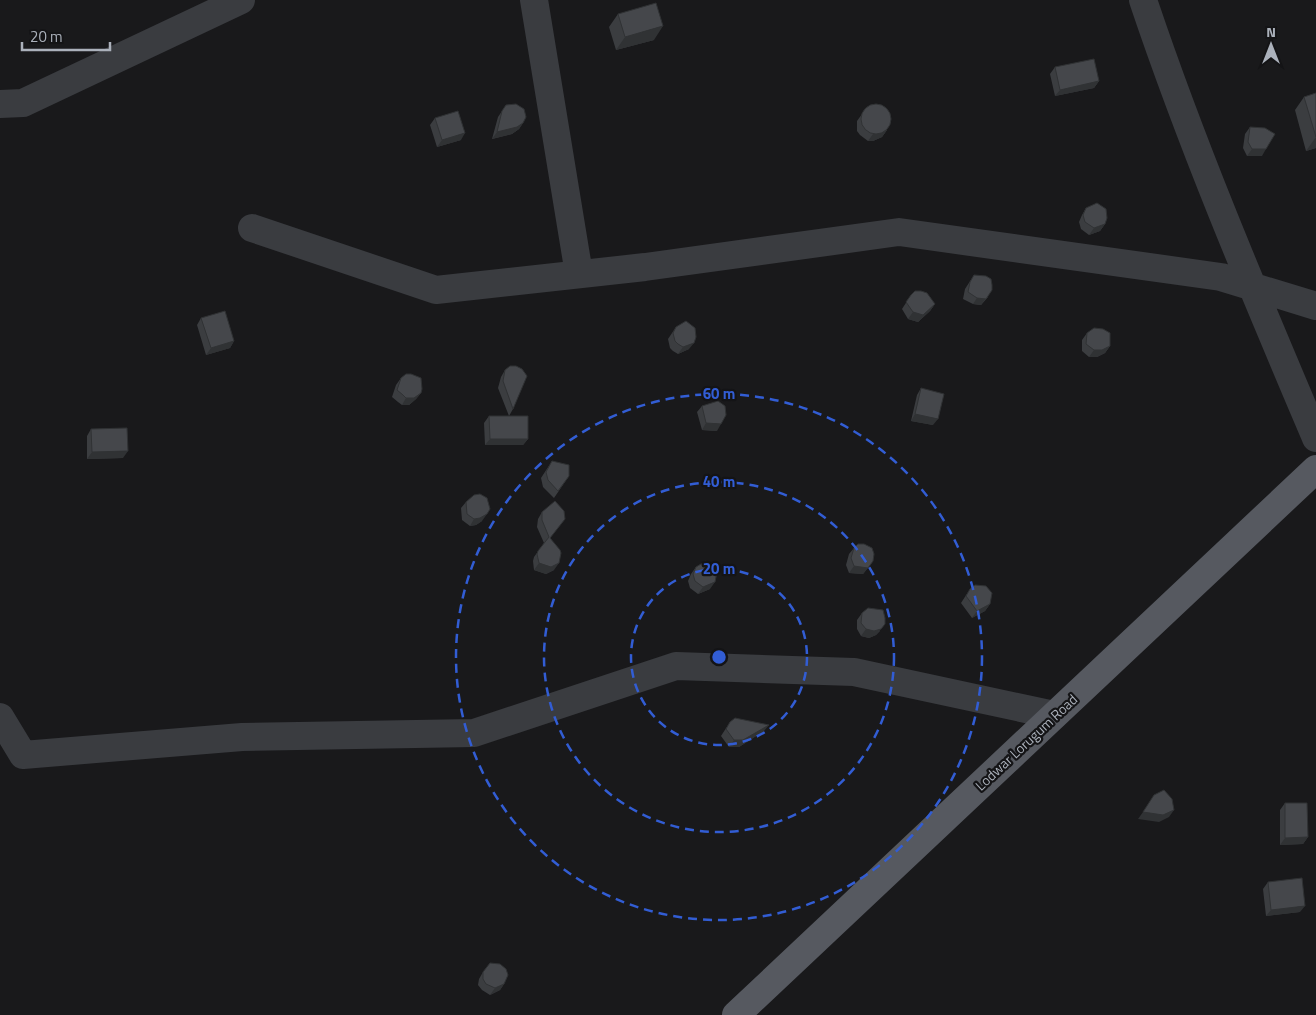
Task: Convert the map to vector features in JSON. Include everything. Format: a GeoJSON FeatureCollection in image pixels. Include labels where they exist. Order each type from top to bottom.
{"type":"FeatureCollection","features":[{"type":"Feature","properties":{"kind":"main road","name":"Lodwar Lorugum Road"},"geometry":{"type":"LineString","coordinates":[[736,1015],[1316,469]]}},
{"type":"Feature","properties":{"kind":"street"},"geometry":{"type":"LineString","coordinates":[[0,104],[23,103],[241,0]]}},
{"type":"Feature","properties":{"kind":"street"},"geometry":{"type":"LineString","coordinates":[[534,0],[579,274]]}},
{"type":"Feature","properties":{"kind":"street"},"geometry":{"type":"LineString","coordinates":[[1143,0],[1161,54],[1242,266],[1316,438]]}},
{"type":"Feature","properties":{"kind":"street"},"geometry":{"type":"LineString","coordinates":[[252,228],[436,290],[655,265],[900,232],[1221,277],[1316,306]]}},
{"type":"Feature","properties":{"kind":"street"},"geometry":{"type":"LineString","coordinates":[[0,717],[23,754],[242,737],[474,733],[676,666],[854,672],[1054,715]]}},
{"type":"Feature","properties":{"kind":"building"},"geometry":{"type":"Polygon","coordinates":[[[656,3],[663,26],[625,37],[618,14],[656,3]]]}},
{"type":"Feature","properties":{"kind":"building"},"geometry":{"type":"Polygon","coordinates":[[[1094,59],[1099,81],[1060,90],[1055,67],[1094,59]]]}},
{"type":"Feature","properties":{"kind":"building"},"geometry":{"type":"Polygon","coordinates":[[[1316,93],[1316,137],[1304,97],[1316,93]]]}},
{"type":"Feature","properties":{"kind":"building"},"geometry":{"type":"Polygon","coordinates":[[[516,104],[524,109],[526,117],[523,123],[517,127],[497,132],[502,111],[506,105],[516,104]]]}},
{"type":"Feature","properties":{"kind":"building"},"geometry":{"type":"Polygon","coordinates":[[[876,104],[887,108],[891,119],[887,130],[876,134],[865,130],[861,119],[865,108],[876,104]]]}},
{"type":"Feature","properties":{"kind":"building"},"geometry":{"type":"Polygon","coordinates":[[[458,111],[465,133],[442,140],[435,118],[458,111]]]}},
{"type":"Feature","properties":{"kind":"building"},"geometry":{"type":"Polygon","coordinates":[[[1250,127],[1265,128],[1275,134],[1266,149],[1252,149],[1248,142],[1250,127]]]}},
{"type":"Feature","properties":{"kind":"building"},"geometry":{"type":"Polygon","coordinates":[[[1097,203],[1106,209],[1107,218],[1105,224],[1094,228],[1085,222],[1083,215],[1086,208],[1097,203]]]}},
{"type":"Feature","properties":{"kind":"building"},"geometry":{"type":"Polygon","coordinates":[[[974,275],[986,276],[991,279],[992,290],[986,299],[977,298],[968,292],[974,275]]]}},
{"type":"Feature","properties":{"kind":"building"},"geometry":{"type":"Polygon","coordinates":[[[915,291],[927,293],[935,304],[923,315],[913,312],[906,302],[915,291]]]}},
{"type":"Feature","properties":{"kind":"building"},"geometry":{"type":"Polygon","coordinates":[[[225,311],[234,341],[211,348],[201,318],[225,311]]]}},
{"type":"Feature","properties":{"kind":"building"},"geometry":{"type":"Polygon","coordinates":[[[686,321],[695,328],[696,337],[694,343],[683,347],[675,341],[673,333],[676,327],[686,321]]]}},
{"type":"Feature","properties":{"kind":"building"},"geometry":{"type":"Polygon","coordinates":[[[1094,328],[1103,329],[1110,333],[1110,346],[1102,350],[1094,350],[1086,344],[1087,333],[1094,328]]]}},
{"type":"Feature","properties":{"kind":"building"},"geometry":{"type":"Polygon","coordinates":[[[510,366],[522,369],[527,376],[513,409],[503,381],[505,370],[510,366]]]}},
{"type":"Feature","properties":{"kind":"building"},"geometry":{"type":"Polygon","coordinates":[[[406,374],[421,378],[421,393],[414,398],[406,398],[397,390],[401,378],[406,374]]]}},
{"type":"Feature","properties":{"kind":"building"},"geometry":{"type":"Polygon","coordinates":[[[921,388],[944,394],[938,419],[915,414],[921,388]]]}},
{"type":"Feature","properties":{"kind":"building"},"geometry":{"type":"Polygon","coordinates":[[[718,401],[725,406],[726,415],[721,424],[706,423],[702,406],[718,401]]]}},
{"type":"Feature","properties":{"kind":"building"},"geometry":{"type":"Polygon","coordinates":[[[489,416],[528,416],[528,439],[490,439],[489,416]]]}},
{"type":"Feature","properties":{"kind":"building"},"geometry":{"type":"Polygon","coordinates":[[[127,428],[128,451],[92,452],[91,429],[127,428]]]}},
{"type":"Feature","properties":{"kind":"building"},"geometry":{"type":"Polygon","coordinates":[[[552,461],[569,465],[569,476],[558,491],[548,480],[546,472],[552,461]]]}},
{"type":"Feature","properties":{"kind":"building"},"geometry":{"type":"Polygon","coordinates":[[[480,494],[487,498],[490,509],[487,514],[474,519],[467,514],[466,502],[474,495],[480,494]]]}},
{"type":"Feature","properties":{"kind":"building"},"geometry":{"type":"Polygon","coordinates":[[[555,501],[564,511],[565,519],[550,538],[561,553],[559,563],[551,567],[539,563],[537,554],[549,537],[542,520],[542,512],[555,501]]]}},
{"type":"Feature","properties":{"kind":"building"},"geometry":{"type":"Polygon","coordinates":[[[858,544],[864,544],[872,548],[874,554],[873,561],[868,568],[854,566],[851,558],[854,548],[858,544]]]}},
{"type":"Feature","properties":{"kind":"building"},"geometry":{"type":"Polygon","coordinates":[[[706,561],[717,571],[715,582],[703,587],[695,581],[693,574],[696,567],[706,561]]]}},
{"type":"Feature","properties":{"kind":"building"},"geometry":{"type":"Polygon","coordinates":[[[975,585],[986,586],[992,593],[990,604],[977,611],[966,596],[975,585]]]}},
{"type":"Feature","properties":{"kind":"building"},"geometry":{"type":"Polygon","coordinates":[[[868,608],[883,610],[885,624],[881,629],[874,631],[866,629],[861,623],[862,613],[868,608]]]}},
{"type":"Feature","properties":{"kind":"building"},"geometry":{"type":"Polygon","coordinates":[[[735,718],[769,725],[743,740],[734,740],[726,729],[735,718]]]}},
{"type":"Feature","properties":{"kind":"building"},"geometry":{"type":"Polygon","coordinates":[[[1164,790],[1172,799],[1174,810],[1163,815],[1143,812],[1154,795],[1164,790]]]}},
{"type":"Feature","properties":{"kind":"building"},"geometry":{"type":"Polygon","coordinates":[[[1285,803],[1307,803],[1308,837],[1285,838],[1285,803]]]}},
{"type":"Feature","properties":{"kind":"building"},"geometry":{"type":"Polygon","coordinates":[[[1302,878],[1305,906],[1271,910],[1268,882],[1302,878]]]}},
{"type":"Feature","properties":{"kind":"building"},"geometry":{"type":"Polygon","coordinates":[[[490,963],[500,964],[506,969],[508,975],[504,984],[495,988],[486,984],[483,979],[483,972],[490,963]]]}}]}
